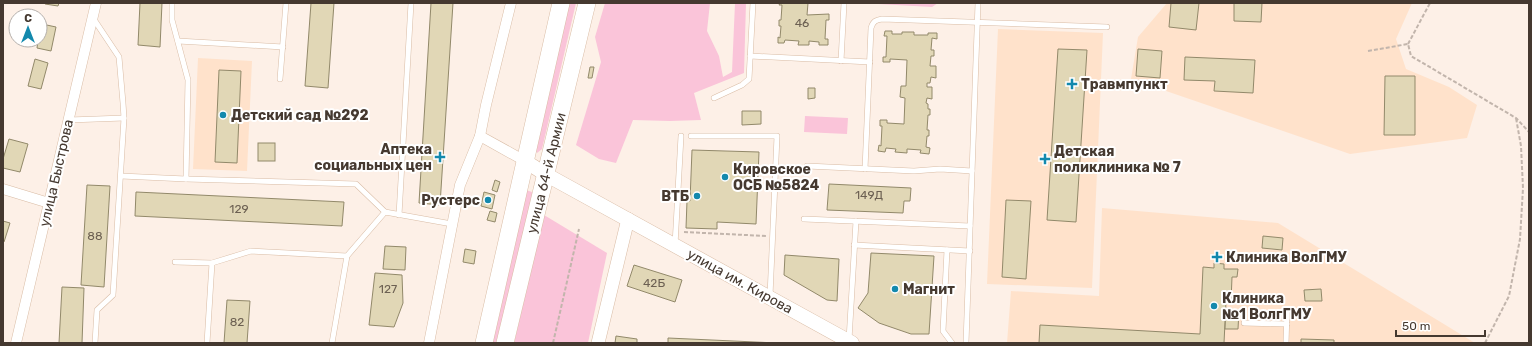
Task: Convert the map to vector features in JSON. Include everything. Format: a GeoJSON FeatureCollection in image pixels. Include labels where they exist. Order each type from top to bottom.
{"type":"FeatureCollection","features":[{"type":"Feature","properties":{"kind":"highway","name":"улица 64-й Армии"},"geometry":{"type":"LineString","coordinates":[[484,343],[561,3]]}},
{"type":"Feature","properties":{"kind":"highway","name":"улица 64-й Армии"},"geometry":{"type":"LineString","coordinates":[[505,343],[587,3]]}},
{"type":"Feature","properties":{"kind":"main road","name":"улица им. Кирова"},"geometry":{"type":"LineString","coordinates":[[525,161],[545,174],[628,219],[676,238],[770,297],[851,342]]}},
{"type":"Feature","properties":{"kind":"street","name":"улица Быстрова"},"geometry":{"type":"LineString","coordinates":[[16,343],[96,3]]}},
{"type":"Feature","properties":{"kind":"street"},"geometry":{"type":"LineString","coordinates":[[429,343],[460,185],[480,136],[511,3]]}},
{"type":"Feature","properties":{"kind":"street"},"geometry":{"type":"LineString","coordinates":[[480,136],[525,161]]}},
{"type":"Feature","properties":{"kind":"street"},"geometry":{"type":"LineString","coordinates":[[3,189],[49,203]]}},
{"type":"Feature","properties":{"kind":"street"},"geometry":{"type":"LineString","coordinates":[[598,343],[628,219]]}},
{"type":"Feature","properties":{"kind":"lane"},"geometry":{"type":"LineString","coordinates":[[172,3],[172,20],[188,80],[186,179]]}},
{"type":"Feature","properties":{"kind":"lane"},"geometry":{"type":"LineString","coordinates":[[280,79],[286,3]]}},
{"type":"Feature","properties":{"kind":"lane"},"geometry":{"type":"LineString","coordinates":[[399,215],[411,3]]}},
{"type":"Feature","properties":{"kind":"lane"},"geometry":{"type":"LineString","coordinates":[[714,98],[746,82],[749,79],[753,3]]}},
{"type":"Feature","properties":{"kind":"lane"},"geometry":{"type":"LineString","coordinates":[[841,61],[844,3]]}},
{"type":"Feature","properties":{"kind":"lane"},"geometry":{"type":"LineString","coordinates":[[966,343],[978,3]]}},
{"type":"Feature","properties":{"kind":"lane"},"geometry":{"type":"LineString","coordinates":[[92,18],[119,57],[124,118],[113,295],[97,310],[95,343]]}},
{"type":"Feature","properties":{"kind":"lane"},"geometry":{"type":"LineString","coordinates":[[865,169],[872,23],[876,20],[1107,27]]}},
{"type":"Feature","properties":{"kind":"lane"},"geometry":{"type":"LineString","coordinates":[[178,41],[283,47]]}},
{"type":"Feature","properties":{"kind":"lane"},"geometry":{"type":"LineString","coordinates":[[750,56],[870,62]]}},
{"type":"Feature","properties":{"kind":"lane"},"geometry":{"type":"LineString","coordinates":[[68,120],[124,118]]}},
{"type":"Feature","properties":{"kind":"lane"},"geometry":{"type":"LineString","coordinates":[[676,238],[681,136]]}},
{"type":"Feature","properties":{"kind":"lane"},"geometry":{"type":"LineString","coordinates":[[691,136],[777,136],[770,297]]}},
{"type":"Feature","properties":{"kind":"lane"},"geometry":{"type":"LineString","coordinates":[[807,166],[914,171],[940,169],[972,171]]}},
{"type":"Feature","properties":{"kind":"lane"},"geometry":{"type":"LineString","coordinates":[[120,176],[356,184],[385,212],[452,224]]}},
{"type":"Feature","properties":{"kind":"lane"},"geometry":{"type":"LineString","coordinates":[[332,343],[347,256],[385,212]]}},
{"type":"Feature","properties":{"kind":"lane"},"geometry":{"type":"LineString","coordinates":[[804,219],[970,226]]}},
{"type":"Feature","properties":{"kind":"lane"},"geometry":{"type":"LineString","coordinates":[[851,342],[856,221]]}},
{"type":"Feature","properties":{"kind":"lane"},"geometry":{"type":"LineString","coordinates":[[854,245],[970,251]]}},
{"type":"Feature","properties":{"kind":"lane"},"geometry":{"type":"LineString","coordinates":[[947,250],[943,331],[952,343]]}},
{"type":"Feature","properties":{"kind":"lane"},"geometry":{"type":"LineString","coordinates":[[175,262],[212,263],[251,251],[347,256]]}},
{"type":"Feature","properties":{"kind":"lane"},"geometry":{"type":"LineString","coordinates":[[207,343],[212,263]]}},
{"type":"Feature","properties":{"kind":"lane"},"geometry":{"type":"LineString","coordinates":[[1286,343],[1287,312]]}},
{"type":"Feature","properties":{"kind":"lane"},"geometry":{"type":"LineString","coordinates":[[1244,323],[1287,324]]}},
{"type":"Feature","properties":{"kind":"path"},"geometry":{"type":"LineString","coordinates":[[1430,3],[1408,44],[1411,56],[1516,118],[1529,132]]}},
{"type":"Feature","properties":{"kind":"path"},"geometry":{"type":"LineString","coordinates":[[1368,51],[1408,44]]}},
{"type":"Feature","properties":{"kind":"path"},"geometry":{"type":"LineString","coordinates":[[1485,343],[1509,296],[1520,239],[1524,188],[1521,146],[1516,118]]}},
{"type":"Feature","properties":{"kind":"path"},"geometry":{"type":"LineString","coordinates":[[553,343],[579,229]]}},
{"type":"Feature","properties":{"kind":"path"},"geometry":{"type":"LineString","coordinates":[[676,238],[773,236]]}},
{"type":"Feature","properties":{"kind":"shaded area"},"geometry":{"type":"Polygon","coordinates":[[[568,3],[576,3],[542,149],[537,153],[534,147],[568,3]]]}},
{"type":"Feature","properties":{"kind":"shaded area"},"geometry":{"type":"Polygon","coordinates":[[[605,3],[710,3],[707,31],[719,56],[723,77],[732,72],[735,3],[746,3],[744,73],[694,93],[701,120],[633,120],[616,163],[599,159],[576,145],[601,62],[595,37],[605,3]]]}},
{"type":"Feature","properties":{"kind":"shaded area"},"geometry":{"type":"Polygon","coordinates":[[[860,3],[938,3],[932,7],[860,3]]]}},
{"type":"Feature","properties":{"kind":"shaded area"},"geometry":{"type":"Polygon","coordinates":[[[1167,3],[1412,3],[1396,39],[1406,69],[1449,87],[1477,105],[1467,138],[1350,154],[1131,79],[1138,37],[1167,3]]]}},
{"type":"Feature","properties":{"kind":"shaded area","name":"Детская поликлиника № 7"},"geometry":{"type":"Polygon","coordinates":[[[998,29],[1103,33],[1092,288],[987,284],[998,29]]]}},
{"type":"Feature","properties":{"kind":"shaded area","name":"Детский сад №292"},"geometry":{"type":"Polygon","coordinates":[[[198,58],[252,61],[247,171],[193,169],[198,58]]]}},
{"type":"Feature","properties":{"kind":"shaded area"},"geometry":{"type":"Polygon","coordinates":[[[805,116],[848,118],[847,134],[804,132],[805,116]]]}},
{"type":"Feature","properties":{"kind":"shaded area"},"geometry":{"type":"Polygon","coordinates":[[[526,190],[532,192],[532,199],[499,343],[489,343],[526,190]]]}},
{"type":"Feature","properties":{"kind":"shaded area","name":"Клиника ВолГМУ"},"geometry":{"type":"Polygon","coordinates":[[[1102,208],[1278,223],[1475,343],[1007,343],[1011,291],[1099,296],[1102,208]]]}},
{"type":"Feature","properties":{"kind":"shaded area"},"geometry":{"type":"Polygon","coordinates":[[[544,215],[607,253],[588,343],[514,343],[544,215]]]}},
{"type":"Feature","properties":{"kind":"building"},"geometry":{"type":"Polygon","coordinates":[[[59,3],[58,6],[45,4],[59,3]]]}},
{"type":"Feature","properties":{"kind":"building"},"geometry":{"type":"Polygon","coordinates":[[[140,3],[162,3],[160,47],[138,45],[140,3]]]}},
{"type":"Feature","properties":{"kind":"building"},"geometry":{"type":"Polygon","coordinates":[[[311,3],[334,3],[328,88],[305,86],[311,3]]]}},
{"type":"Feature","properties":{"kind":"building"},"geometry":{"type":"Polygon","coordinates":[[[431,3],[453,3],[440,205],[419,203],[431,3]]]}},
{"type":"Feature","properties":{"kind":"building"},"geometry":{"type":"Polygon","coordinates":[[[780,3],[808,3],[807,15],[829,14],[829,20],[826,20],[825,39],[828,39],[828,45],[819,45],[819,42],[809,41],[809,45],[798,45],[799,41],[785,40],[784,43],[778,43],[781,26],[779,26],[782,5],[779,5],[780,3]]]}},
{"type":"Feature","properties":{"kind":"building"},"geometry":{"type":"Polygon","coordinates":[[[1171,3],[1199,3],[1196,30],[1169,27],[1171,3]]]}},
{"type":"Feature","properties":{"kind":"building"},"geometry":{"type":"Polygon","coordinates":[[[1234,3],[1262,3],[1261,22],[1234,21],[1234,3]]]}},
{"type":"Feature","properties":{"kind":"building"},"geometry":{"type":"Polygon","coordinates":[[[48,25],[56,27],[51,51],[37,48],[48,48],[48,25]]]}},
{"type":"Feature","properties":{"kind":"building"},"geometry":{"type":"Polygon","coordinates":[[[885,31],[892,31],[892,34],[914,32],[914,35],[928,35],[928,33],[937,33],[937,39],[932,38],[931,50],[934,50],[934,56],[931,56],[930,66],[936,66],[936,78],[931,77],[930,83],[927,83],[927,87],[932,87],[932,99],[927,98],[926,103],[928,104],[928,109],[930,109],[927,130],[929,130],[929,136],[927,136],[926,147],[930,148],[929,154],[920,153],[921,150],[907,149],[907,153],[895,152],[896,149],[886,148],[885,152],[878,151],[879,145],[881,146],[882,126],[880,126],[880,120],[887,120],[887,123],[904,124],[905,98],[900,97],[901,86],[906,86],[907,60],[890,59],[890,62],[883,62],[883,57],[886,57],[887,36],[884,36],[885,31]]]}},
{"type":"Feature","properties":{"kind":"building"},"geometry":{"type":"Polygon","coordinates":[[[1058,49],[1087,50],[1076,222],[1047,220],[1058,49]]]}},
{"type":"Feature","properties":{"kind":"building"},"geometry":{"type":"Polygon","coordinates":[[[1138,49],[1162,51],[1160,78],[1136,76],[1138,49]]]}},
{"type":"Feature","properties":{"kind":"building"},"geometry":{"type":"Polygon","coordinates":[[[1185,57],[1255,60],[1253,93],[1214,91],[1215,81],[1184,80],[1185,57]]]}},
{"type":"Feature","properties":{"kind":"building"},"geometry":{"type":"Polygon","coordinates":[[[35,59],[48,63],[41,89],[28,86],[35,59]]]}},
{"type":"Feature","properties":{"kind":"building"},"geometry":{"type":"Polygon","coordinates":[[[590,67],[594,67],[592,78],[588,78],[590,67]]]}},
{"type":"Feature","properties":{"kind":"building"},"geometry":{"type":"Polygon","coordinates":[[[219,70],[241,71],[237,163],[215,162],[219,70]]]}},
{"type":"Feature","properties":{"kind":"building"},"geometry":{"type":"Polygon","coordinates":[[[1385,76],[1415,76],[1415,135],[1384,135],[1385,76]]]}},
{"type":"Feature","properties":{"kind":"building"},"geometry":{"type":"Polygon","coordinates":[[[808,88],[815,88],[815,98],[808,99],[808,88]]]}},
{"type":"Feature","properties":{"kind":"building"},"geometry":{"type":"Polygon","coordinates":[[[742,111],[761,111],[761,124],[742,125],[742,111]]]}},
{"type":"Feature","properties":{"kind":"building"},"geometry":{"type":"Polygon","coordinates":[[[9,139],[28,144],[20,172],[3,168],[3,159],[9,139]]]}},
{"type":"Feature","properties":{"kind":"building"},"geometry":{"type":"Polygon","coordinates":[[[258,143],[275,143],[275,161],[258,161],[258,143]]]}},
{"type":"Feature","properties":{"kind":"building","name":"Кировское ОСБ №5824"},"geometry":{"type":"Polygon","coordinates":[[[692,150],[759,152],[756,224],[717,222],[717,229],[686,228],[687,201],[690,201],[692,150]]]}},
{"type":"Feature","properties":{"kind":"building"},"geometry":{"type":"Polygon","coordinates":[[[495,180],[500,182],[497,192],[492,190],[495,180]]]}},
{"type":"Feature","properties":{"kind":"building"},"geometry":{"type":"Polygon","coordinates":[[[829,184],[911,188],[910,201],[904,201],[903,213],[827,210],[829,184]]]}},
{"type":"Feature","properties":{"kind":"building"},"geometry":{"type":"Polygon","coordinates":[[[87,185],[110,186],[104,287],[81,285],[87,185]]]}},
{"type":"Feature","properties":{"kind":"building"},"geometry":{"type":"Polygon","coordinates":[[[136,192],[344,202],[342,226],[135,216],[136,192]]]}},
{"type":"Feature","properties":{"kind":"building","name":"Рустерс"},"geometry":{"type":"Polygon","coordinates":[[[484,192],[495,195],[492,209],[481,206],[484,192]]]}},
{"type":"Feature","properties":{"kind":"building"},"geometry":{"type":"Polygon","coordinates":[[[1006,200],[1031,201],[1026,279],[1002,277],[1006,200]]]}},
{"type":"Feature","properties":{"kind":"building"},"geometry":{"type":"Polygon","coordinates":[[[490,211],[497,213],[495,222],[487,220],[490,211]]]}},
{"type":"Feature","properties":{"kind":"building"},"geometry":{"type":"Polygon","coordinates":[[[3,221],[10,223],[4,242],[3,241],[3,221]]]}},
{"type":"Feature","properties":{"kind":"building"},"geometry":{"type":"Polygon","coordinates":[[[1263,236],[1283,238],[1282,250],[1262,248],[1263,236]]]}},
{"type":"Feature","properties":{"kind":"building"},"geometry":{"type":"Polygon","coordinates":[[[385,246],[406,247],[405,270],[383,269],[385,246]]]}},
{"type":"Feature","properties":{"kind":"building"},"geometry":{"type":"Polygon","coordinates":[[[465,249],[476,251],[474,264],[463,262],[465,249]]]}},
{"type":"Feature","properties":{"kind":"building"},"geometry":{"type":"Polygon","coordinates":[[[871,253],[934,256],[929,334],[911,334],[879,323],[858,308],[868,293],[871,253]]]}},
{"type":"Feature","properties":{"kind":"building"},"geometry":{"type":"Polygon","coordinates":[[[785,255],[839,259],[837,301],[827,300],[784,275],[785,255]]]}},
{"type":"Feature","properties":{"kind":"building","name":"Клиника №1 ВолгГМУ"},"geometry":{"type":"Polygon","coordinates":[[[1214,263],[1224,264],[1224,269],[1238,269],[1237,277],[1232,277],[1231,302],[1226,302],[1224,343],[1039,343],[1040,325],[1200,334],[1203,267],[1214,268],[1214,263]]]}},
{"type":"Feature","properties":{"kind":"building"},"geometry":{"type":"Polygon","coordinates":[[[634,265],[682,280],[675,302],[627,286],[634,265]]]}},
{"type":"Feature","properties":{"kind":"building"},"geometry":{"type":"Polygon","coordinates":[[[375,273],[402,275],[403,303],[394,327],[369,325],[375,273]]]}},
{"type":"Feature","properties":{"kind":"building"},"geometry":{"type":"Polygon","coordinates":[[[62,287],[84,288],[82,343],[59,343],[62,287]]]}},
{"type":"Feature","properties":{"kind":"building"},"geometry":{"type":"Polygon","coordinates":[[[1321,289],[1322,301],[1305,301],[1304,290],[1321,289]]]}},
{"type":"Feature","properties":{"kind":"building"},"geometry":{"type":"Polygon","coordinates":[[[227,300],[250,301],[247,343],[224,343],[227,300]]]}},
{"type":"Feature","properties":{"kind":"building"},"geometry":{"type":"Polygon","coordinates":[[[1226,309],[1239,310],[1238,329],[1225,329],[1226,309]]]}},
{"type":"Feature","properties":{"kind":"building"},"geometry":{"type":"Polygon","coordinates":[[[616,336],[637,339],[637,343],[615,343],[616,336]]]}},
{"type":"Feature","properties":{"kind":"building"},"geometry":{"type":"Polygon","coordinates":[[[668,338],[777,343],[668,343],[668,338]]]}},
{"type":"Feature","properties":{"kind":"building"},"geometry":{"type":"Polygon","coordinates":[[[1301,339],[1334,340],[1334,343],[1301,343],[1301,339]]]}},
{"type":"Feature","properties":{"kind":"place","name":"Травмпункт"},"geometry":{"type":"Point","coordinates":[1072,84]}},
{"type":"Feature","properties":{"kind":"place","name":"Детский сад №292"},"geometry":{"type":"Point","coordinates":[223,115]}},
{"type":"Feature","properties":{"kind":"place","name":"Аптека социальных цен"},"geometry":{"type":"Point","coordinates":[440,157]}},
{"type":"Feature","properties":{"kind":"place","name":"Детская поликлиника № 7"},"geometry":{"type":"Point","coordinates":[1045,159]}},
{"type":"Feature","properties":{"kind":"place","name":"Кировское ОСБ №5824"},"geometry":{"type":"Point","coordinates":[725,177]}},
{"type":"Feature","properties":{"kind":"place","name":"ВТБ"},"geometry":{"type":"Point","coordinates":[697,196]}},
{"type":"Feature","properties":{"kind":"place","name":"Рустерс"},"geometry":{"type":"Point","coordinates":[488,200]}},
{"type":"Feature","properties":{"kind":"place","name":"Клиника ВолГМУ"},"geometry":{"type":"Point","coordinates":[1217,257]}},
{"type":"Feature","properties":{"kind":"place","name":"Магнит"},"geometry":{"type":"Point","coordinates":[895,289]}},
{"type":"Feature","properties":{"kind":"place","name":"Клиника №1 ВолгГМУ"},"geometry":{"type":"Point","coordinates":[1214,306]}}]}
